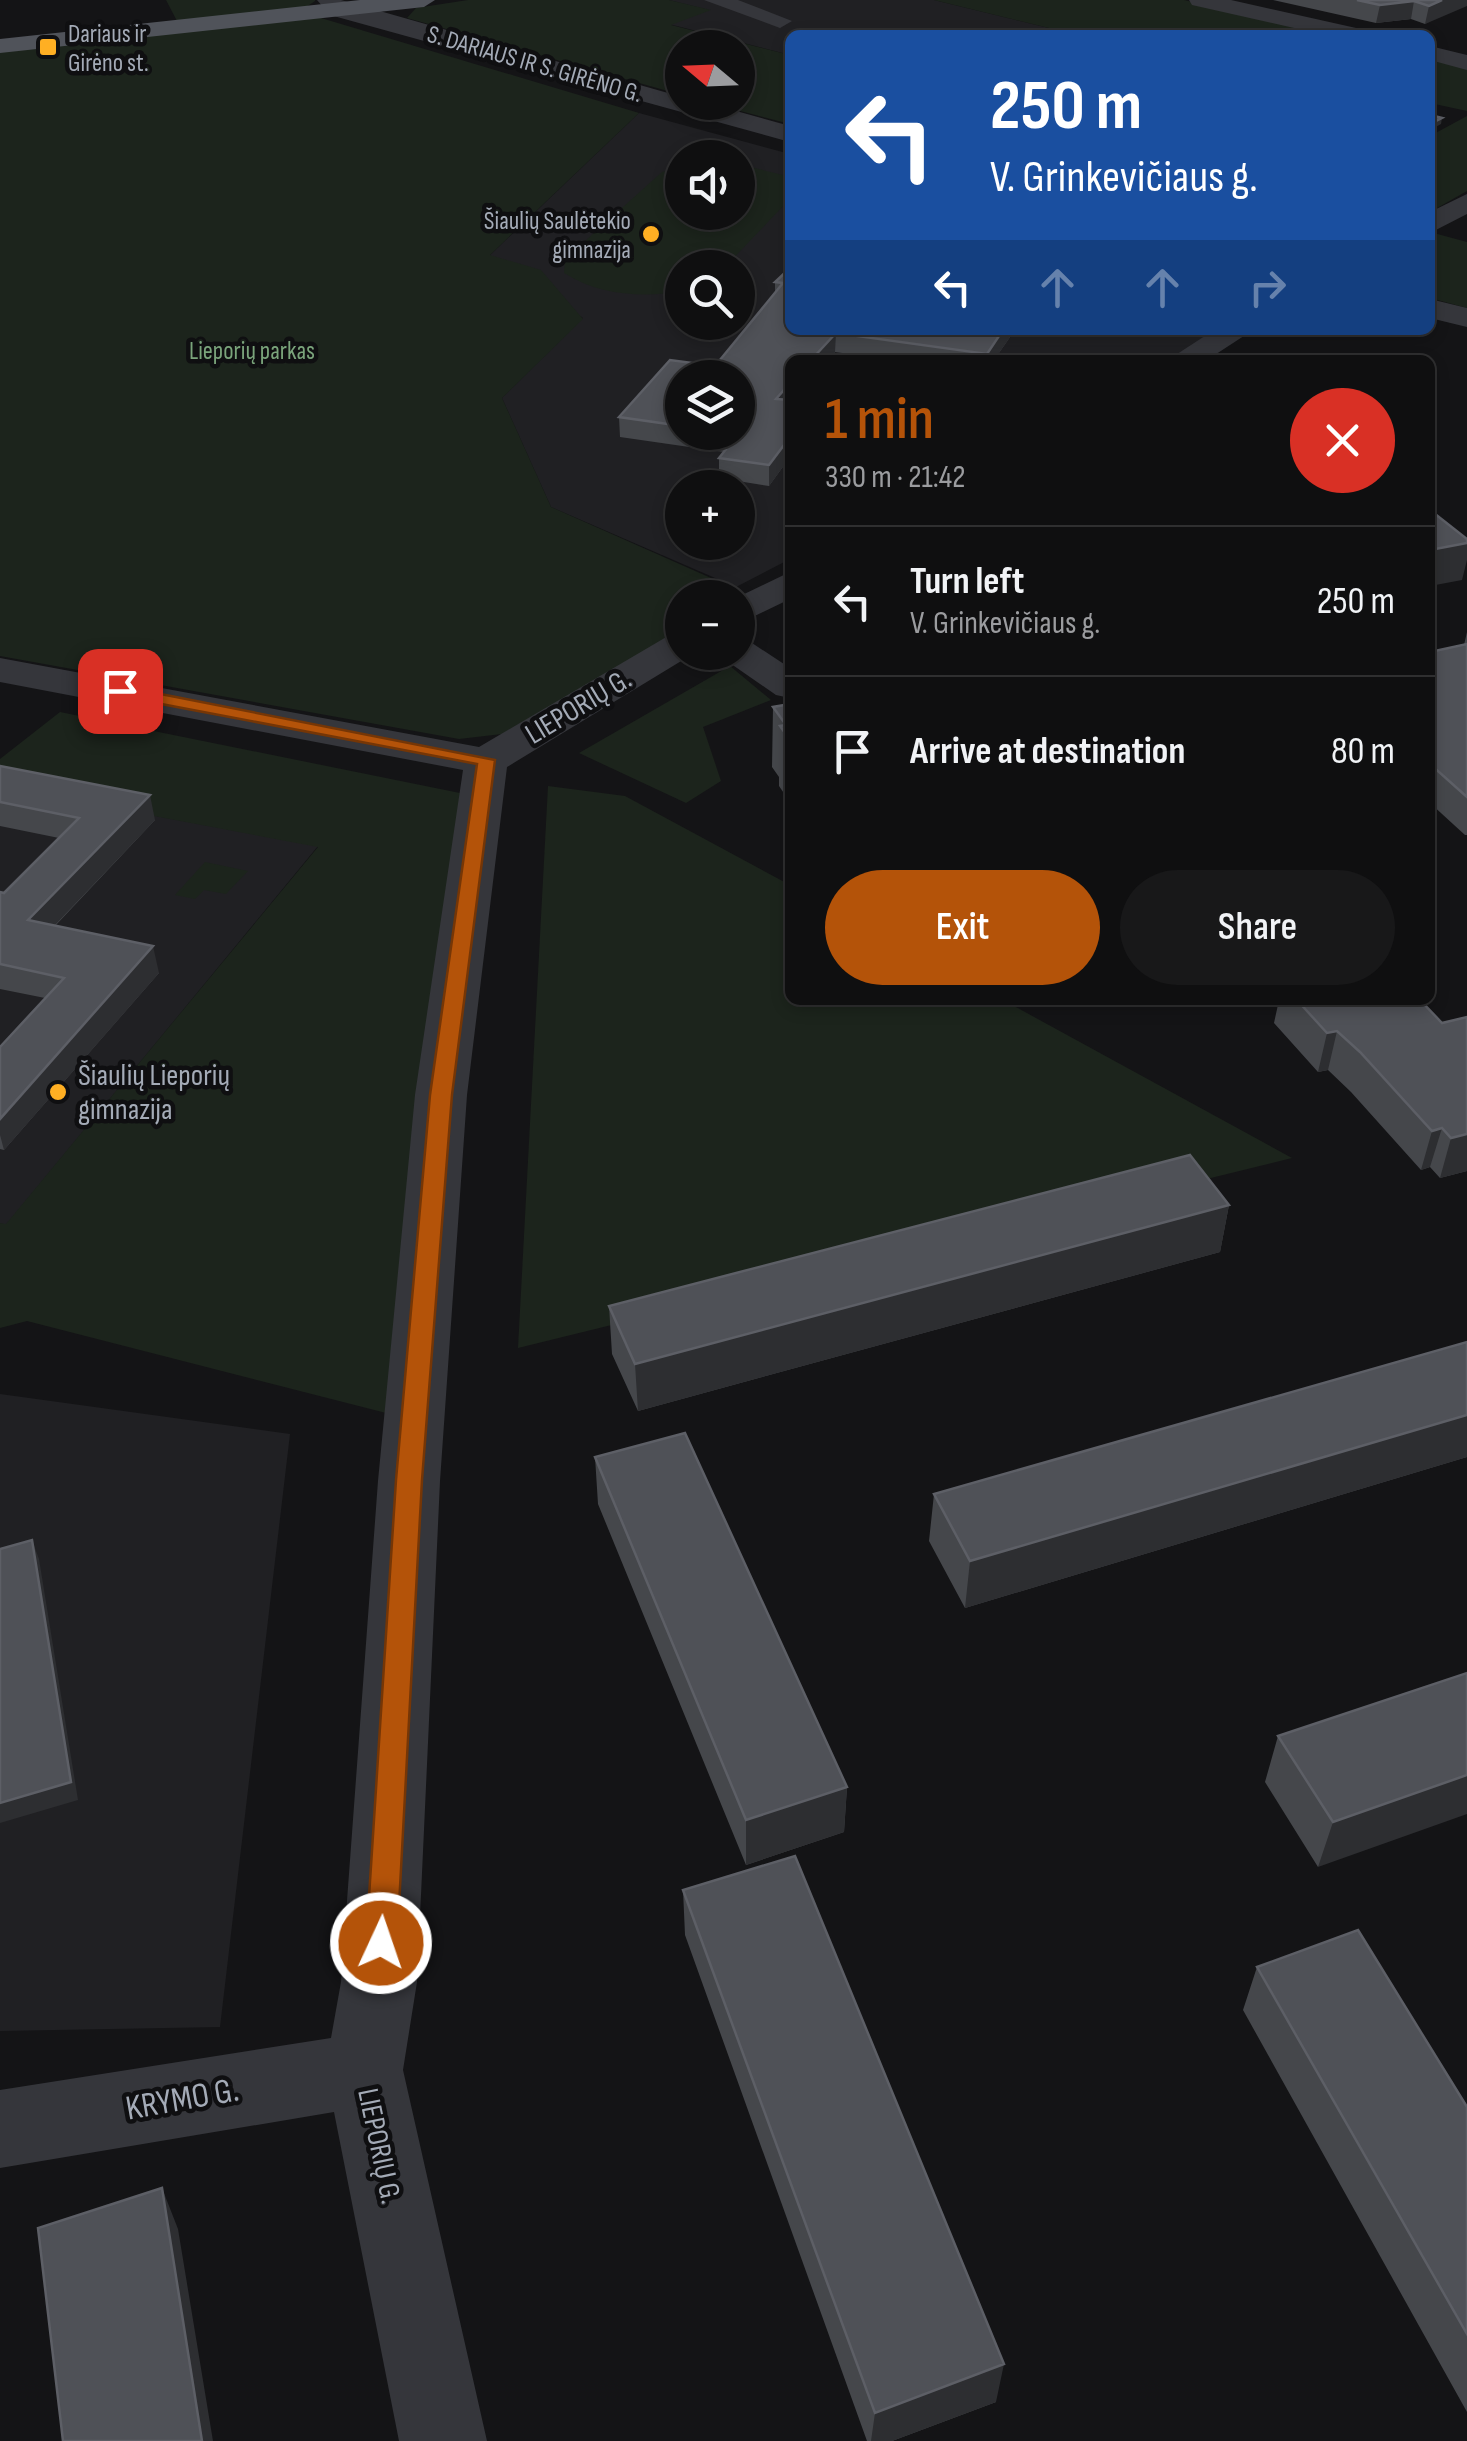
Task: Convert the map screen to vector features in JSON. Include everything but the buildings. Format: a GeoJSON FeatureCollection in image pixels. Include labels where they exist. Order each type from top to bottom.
{"type":"FeatureCollection","features":[{"type":"Feature","properties":{"kind":"main road"},"geometry":{"type":"LineString","coordinates":[[0,46],[333,5],[424,0]]}},
{"type":"Feature","properties":{"kind":"street"},"geometry":{"type":"LineString","coordinates":[[414,30],[399,20],[399,14],[438,0]]}},
{"type":"Feature","properties":{"kind":"street"},"geometry":{"type":"LineString","coordinates":[[715,0],[780,21]]}},
{"type":"Feature","properties":{"kind":"street"},"geometry":{"type":"LineString","coordinates":[[1200,0],[1335,30]]}},
{"type":"Feature","properties":{"kind":"street","name":"S. DARIAUS IR S. GIRĖNO G."},"geometry":{"type":"LineString","coordinates":[[333,5],[785,133]]}},
{"type":"Feature","properties":{"kind":"street"},"geometry":{"type":"LineString","coordinates":[[1435,54],[1467,63]]}},
{"type":"Feature","properties":{"kind":"street"},"geometry":{"type":"LineString","coordinates":[[1435,221],[1467,202]]}},
{"type":"Feature","properties":{"kind":"street"},"geometry":{"type":"LineString","coordinates":[[1435,309],[1467,318]]}},
{"type":"Feature","properties":{"kind":"street"},"geometry":{"type":"LineString","coordinates":[[1193,355],[1228,335]]}},
{"type":"Feature","properties":{"kind":"street"},"geometry":{"type":"LineString","coordinates":[[755,602],[785,585]]}},
{"type":"Feature","properties":{"kind":"street","name":"LIEPORIŲ G."},"geometry":{"type":"LineString","coordinates":[[443,2441],[364,2070],[379,1982],[409,1480],[441,1095],[486,760],[665,654]]}},
{"type":"Feature","properties":{"kind":"street"},"geometry":{"type":"LineString","coordinates":[[755,662],[785,683]]}},
{"type":"Feature","properties":{"kind":"street"},"geometry":{"type":"LineString","coordinates":[[0,670],[486,760]]}},
{"type":"Feature","properties":{"kind":"street","name":"KRYMO G."},"geometry":{"type":"LineString","coordinates":[[0,2129],[364,2070]]}},
{"type":"Feature","properties":{"kind":"shaded area"},"geometry":{"type":"Polygon","coordinates":[[[669,0],[934,0],[1057,30],[785,30],[785,54],[755,46],[755,30],[692,30],[669,24],[709,10],[669,0]]]}},
{"type":"Feature","properties":{"kind":"shaded area"},"geometry":{"type":"Polygon","coordinates":[[[639,113],[738,140],[665,140],[665,230],[755,230],[755,144],[785,153],[785,335],[1210,335],[1176,355],[785,355],[785,562],[750,580],[720,580],[674,560],[755,560],[755,470],[665,470],[665,556],[551,507],[502,398],[583,318],[489,256],[639,113]]]}},
{"type":"Feature","properties":{"kind":"shaded area","name":"Šiaulių Lieporių gimnazija"},"geometry":{"type":"Polygon","coordinates":[[[0,787],[318,846],[6,1225],[0,1223],[0,787]]]}},
{"type":"Feature","properties":{"kind":"shaded area"},"geometry":{"type":"Polygon","coordinates":[[[0,1394],[290,1434],[220,2027],[0,2031],[0,1394]]]}},
{"type":"Feature","properties":{"kind":"green space"},"geometry":{"type":"Polygon","coordinates":[[[166,0],[315,1],[306,7],[177,21],[166,0]]]}},
{"type":"Feature","properties":{"kind":"green space"},"geometry":{"type":"Polygon","coordinates":[[[468,0],[669,0],[711,10],[671,25],[691,30],[665,30],[665,90],[407,18],[416,8],[468,0]]]}},
{"type":"Feature","properties":{"kind":"green space"},"geometry":{"type":"Polygon","coordinates":[[[934,0],[1184,0],[1312,30],[1057,30],[934,0]]]}},
{"type":"Feature","properties":{"kind":"green space","name":"Lieporių parkas"},"geometry":{"type":"Polygon","coordinates":[[[311,15],[639,113],[490,255],[541,270],[583,319],[502,398],[551,507],[715,580],[665,580],[665,641],[502,734],[459,739],[0,656],[0,49],[311,15]]]}},
{"type":"Feature","properties":{"kind":"green space"},"geometry":{"type":"Polygon","coordinates":[[[755,46],[785,54],[785,123],[755,115],[755,46]]]}},
{"type":"Feature","properties":{"kind":"green space"},"geometry":{"type":"Polygon","coordinates":[[[1435,60],[1467,69],[1467,111],[1435,104],[1435,60]]]}},
{"type":"Feature","properties":{"kind":"green space"},"geometry":{"type":"Polygon","coordinates":[[[1467,116],[1467,191],[1435,209],[1435,133],[1467,116]]]}},
{"type":"Feature","properties":{"kind":"green space"},"geometry":{"type":"Polygon","coordinates":[[[755,168],[785,176],[785,204],[741,250],[665,250],[665,293],[621,293],[564,273],[565,259],[665,171],[665,230],[755,230],[755,168]]]}},
{"type":"Feature","properties":{"kind":"green space"},"geometry":{"type":"Polygon","coordinates":[[[1435,233],[1467,242],[1467,308],[1435,299],[1435,233]]]}},
{"type":"Feature","properties":{"kind":"green space"},"geometry":{"type":"Polygon","coordinates":[[[723,670],[735,670],[771,700],[703,727],[721,781],[686,803],[579,753],[723,670]]]}},
{"type":"Feature","properties":{"kind":"green space"},"geometry":{"type":"Polygon","coordinates":[[[60,712],[460,793],[390,1414],[27,1321],[0,1328],[0,1223],[6,1224],[318,847],[0,787],[0,759],[60,712]]]}},
{"type":"Feature","properties":{"kind":"green space"},"geometry":{"type":"Polygon","coordinates":[[[548,786],[625,796],[785,882],[785,1005],[1012,1005],[1292,1158],[518,1348],[548,786]]]}},
{"type":"Feature","properties":{"kind":"green space"},"geometry":{"type":"Polygon","coordinates":[[[205,862],[248,871],[226,894],[204,890],[195,899],[175,895],[205,862]]]}},
{"type":"Feature","properties":{"kind":"place","name":"Dariaus ir Girėno st."},"geometry":{"type":"Point","coordinates":[48,47]}},
{"type":"Feature","properties":{"kind":"place","name":"Šiaulių Saulėtekio gimnazija"},"geometry":{"type":"Point","coordinates":[651,234]}},
{"type":"Feature","properties":{"kind":"place","name":"Šiaulių Lieporių gimnazija"},"geometry":{"type":"Point","coordinates":[58,1092]}},
{"type":"Feature","properties":{"kind":"route"},"geometry":{"type":"LineString","coordinates":[[120,691],[486,760],[441,1095],[409,1480],[381,1943]]}}]}
